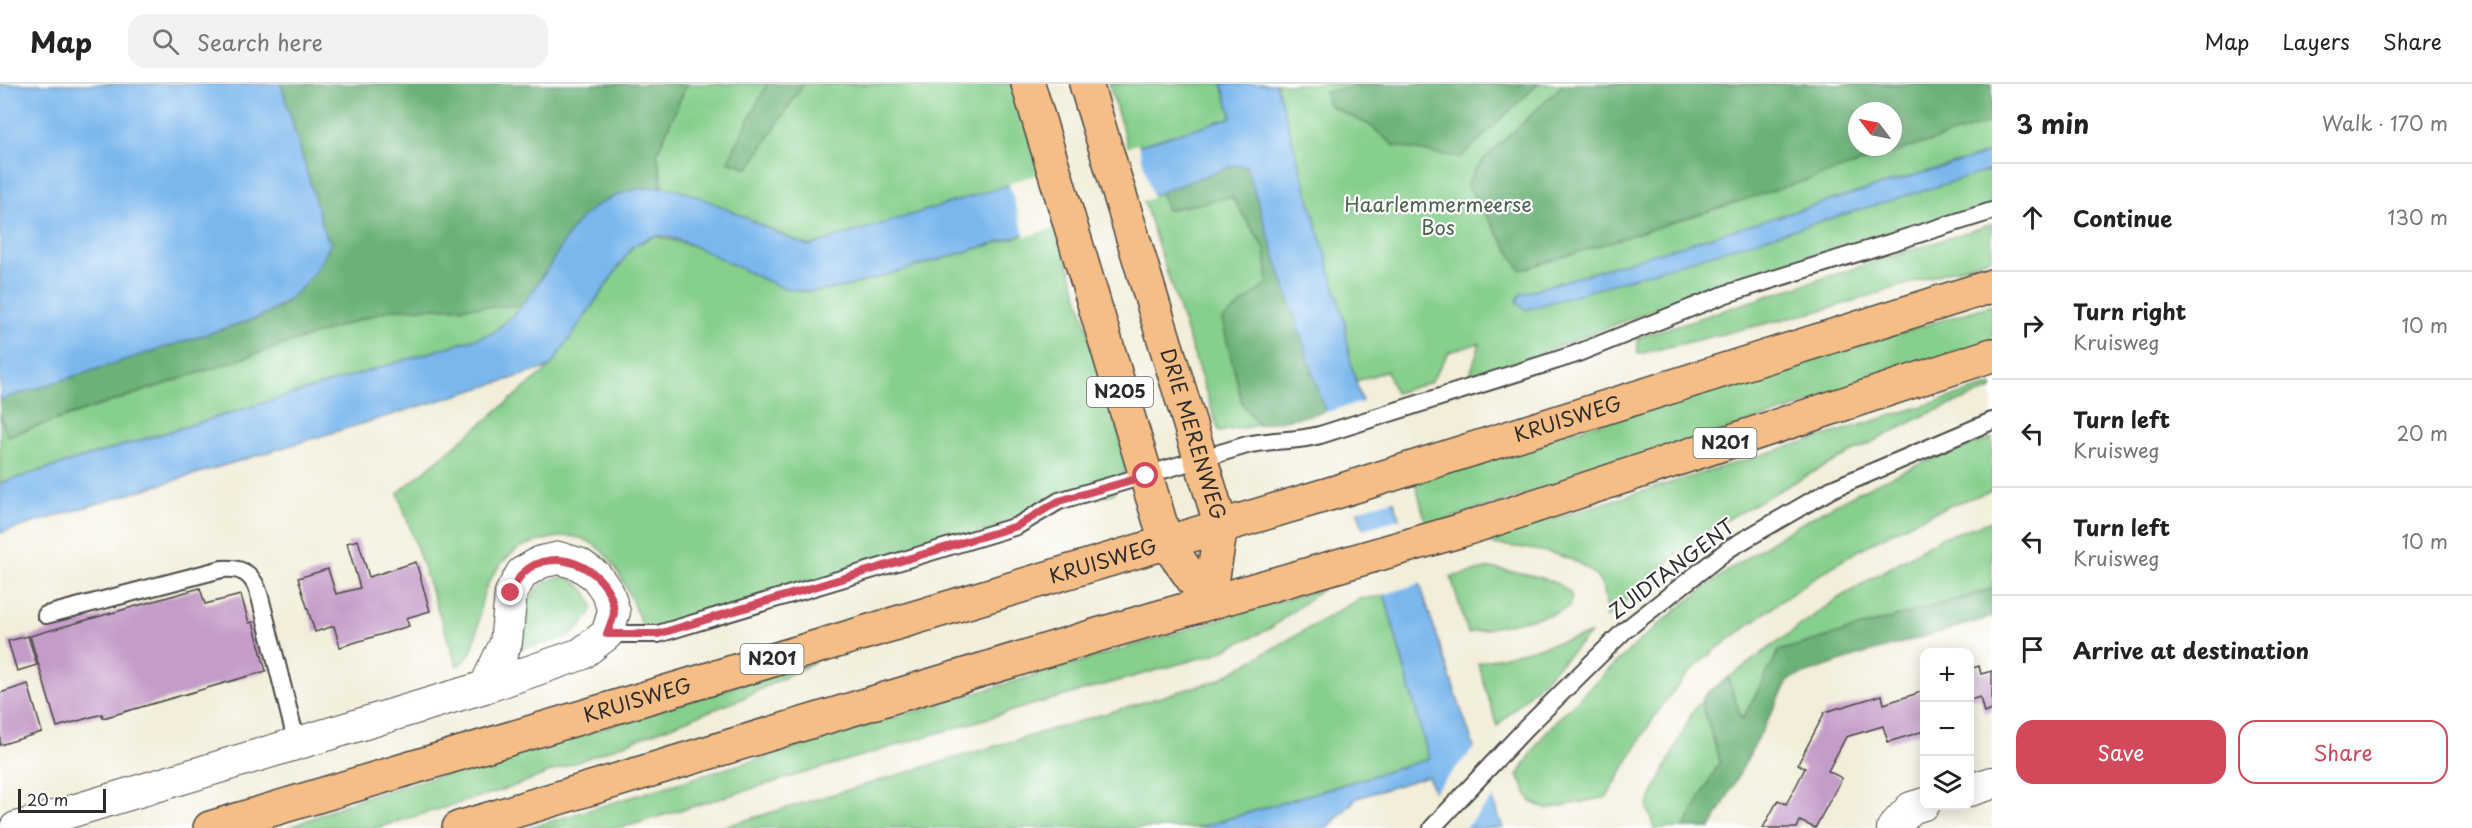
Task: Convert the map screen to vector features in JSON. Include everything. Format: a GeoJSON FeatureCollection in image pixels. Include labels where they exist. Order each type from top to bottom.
{"type":"FeatureCollection","features":[{"type":"Feature","properties":{"kind":"main road","name":"N205"},"geometry":{"type":"LineString","coordinates":[[1028,84],[1166,542],[1209,602]]}},
{"type":"Feature","properties":{"kind":"main road","name":"DRIE MERENWEG"},"geometry":{"type":"LineString","coordinates":[[1086,84],[1221,526],[1209,602]]}},
{"type":"Feature","properties":{"kind":"main road","name":"KRUISWEG"},"geometry":{"type":"LineString","coordinates":[[210,828],[1336,492],[1992,286]]}},
{"type":"Feature","properties":{"kind":"main road","name":"N201"},"geometry":{"type":"LineString","coordinates":[[459,828],[1209,602],[1459,531],[1992,355]]}},
{"type":"Feature","properties":{"kind":"street"},"geometry":{"type":"LineString","coordinates":[[16,828],[485,687],[582,654],[607,634],[614,612],[608,594],[596,576],[579,564],[559,558],[541,562],[522,573],[511,593],[506,643],[485,687]]}},
{"type":"Feature","properties":{"kind":"street"},"geometry":{"type":"LineString","coordinates":[[1974,789],[1992,783]]}},
{"type":"Feature","properties":{"kind":"street"},"geometry":{"type":"LineString","coordinates":[[1893,828],[1911,808],[1920,805]]}},
{"type":"Feature","properties":{"kind":"lane"},"geometry":{"type":"LineString","coordinates":[[607,634],[658,634],[1017,526],[1059,501],[1262,441],[1301,440],[1320,435],[1573,355],[1726,294],[1992,211]]}},
{"type":"Feature","properties":{"kind":"lane","name":"ZUIDTANGENT"},"geometry":{"type":"LineString","coordinates":[[1432,828],[1526,728],[1624,631],[1730,548],[1832,489],[1992,421]]}},
{"type":"Feature","properties":{"kind":"lane"},"geometry":{"type":"LineString","coordinates":[[46,615],[222,569],[236,568],[247,572],[256,583],[297,744]]}},
{"type":"Feature","properties":{"kind":"green space"},"geometry":{"type":"Polygon","coordinates":[[[281,84],[687,84],[657,153],[663,187],[659,186],[544,273],[524,306],[392,309],[7,436],[0,416],[0,400],[257,318],[284,305],[331,243],[325,234],[281,84]]]}},
{"type":"Feature","properties":{"kind":"green space"},"geometry":{"type":"Polygon","coordinates":[[[687,84],[767,84],[728,161],[748,168],[803,84],[1014,84],[1042,176],[809,246],[700,200],[663,187],[657,153],[687,84]]]}},
{"type":"Feature","properties":{"kind":"green space"},"geometry":{"type":"Polygon","coordinates":[[[767,84],[803,84],[749,168],[728,161],[767,84]]]}},
{"type":"Feature","properties":{"kind":"green space"},"geometry":{"type":"Polygon","coordinates":[[[1109,84],[1222,84],[1232,117],[1129,150],[1109,84]]]}},
{"type":"Feature","properties":{"kind":"green space","name":"Haarlemmermeerse Bos"},"geometry":{"type":"Polygon","coordinates":[[[1261,84],[1992,84],[1992,207],[1676,301],[1468,381],[1480,343],[1449,352],[1431,382],[1395,393],[1387,371],[1350,383],[1261,84]]]}},
{"type":"Feature","properties":{"kind":"green space"},"geometry":{"type":"Polygon","coordinates":[[[1372,84],[1538,84],[1460,158],[1395,146],[1369,125],[1328,105],[1325,92],[1372,84]]]}},
{"type":"Feature","properties":{"kind":"green space"},"geometry":{"type":"Polygon","coordinates":[[[1564,84],[1992,84],[1992,122],[1902,150],[1902,102],[1848,102],[1848,156],[1884,156],[1521,270],[1467,185],[1474,171],[1564,84]]]}},
{"type":"Feature","properties":{"kind":"green space"},"geometry":{"type":"Polygon","coordinates":[[[1234,165],[1247,166],[1326,412],[1259,425],[1242,403],[1222,320],[1268,283],[1265,249],[1232,197],[1167,210],[1160,192],[1234,165]]]}},
{"type":"Feature","properties":{"kind":"green space"},"geometry":{"type":"Polygon","coordinates":[[[1160,192],[1167,210],[1232,197],[1265,249],[1268,283],[1242,403],[1259,425],[1219,432],[1143,199],[1160,192]]]}},
{"type":"Feature","properties":{"kind":"green space"},"geometry":{"type":"Polygon","coordinates":[[[1992,224],[1992,258],[1827,309],[1638,354],[1637,338],[1992,224]]]}},
{"type":"Feature","properties":{"kind":"green space"},"geometry":{"type":"Polygon","coordinates":[[[1057,225],[1128,465],[1114,493],[645,633],[623,582],[614,565],[602,551],[589,541],[572,536],[535,542],[512,553],[492,576],[483,596],[474,644],[465,660],[457,666],[398,493],[550,367],[633,246],[655,236],[853,285],[1057,225]]]}},
{"type":"Feature","properties":{"kind":"green space"},"geometry":{"type":"Polygon","coordinates":[[[1992,305],[1992,345],[1427,526],[1414,479],[1992,305]]]}},
{"type":"Feature","properties":{"kind":"green space"},"geometry":{"type":"Polygon","coordinates":[[[524,306],[491,334],[0,483],[0,416],[8,436],[392,309],[524,306]]]}},
{"type":"Feature","properties":{"kind":"green space"},"geometry":{"type":"Polygon","coordinates":[[[1992,385],[1992,389],[1925,415],[1802,478],[1699,535],[1606,618],[1606,600],[1600,582],[1590,571],[1577,563],[1561,556],[1525,548],[1476,542],[1992,385]]]}},
{"type":"Feature","properties":{"kind":"green space"},"geometry":{"type":"Polygon","coordinates":[[[1992,438],[1992,491],[1927,515],[1865,547],[1807,583],[1720,646],[1683,680],[1665,701],[1607,797],[1547,809],[1531,802],[1518,776],[1544,735],[1596,682],[1684,604],[1780,536],[1830,507],[1883,480],[1937,457],[1992,438]]]}},
{"type":"Feature","properties":{"kind":"green space"},"geometry":{"type":"Polygon","coordinates":[[[1992,521],[1992,589],[1779,651],[1742,720],[1728,678],[1837,599],[1940,538],[1992,521]]]}},
{"type":"Feature","properties":{"kind":"green space"},"geometry":{"type":"Polygon","coordinates":[[[1490,568],[1536,576],[1558,584],[1572,597],[1568,608],[1553,614],[1468,633],[1451,577],[1490,568]]]}},
{"type":"Feature","properties":{"kind":"green space"},"geometry":{"type":"Polygon","coordinates":[[[567,577],[587,593],[593,608],[586,619],[579,628],[563,638],[520,649],[529,601],[542,584],[553,579],[567,577]]]}},
{"type":"Feature","properties":{"kind":"green space"},"geometry":{"type":"Polygon","coordinates":[[[1324,588],[1269,629],[1215,654],[1028,706],[621,828],[529,828],[1324,588]]]}},
{"type":"Feature","properties":{"kind":"green space"},"geometry":{"type":"Polygon","coordinates":[[[1992,589],[1992,617],[1857,656],[1789,679],[1711,828],[1684,828],[1720,761],[1701,701],[1707,693],[1728,678],[1742,720],[1779,651],[1992,589]]]}},
{"type":"Feature","properties":{"kind":"green space"},"geometry":{"type":"Polygon","coordinates":[[[1385,596],[1429,759],[1197,828],[719,828],[1218,680],[1359,599],[1385,596]]]}},
{"type":"Feature","properties":{"kind":"green space"},"geometry":{"type":"Polygon","coordinates":[[[1590,634],[1508,715],[1497,726],[1478,663],[1590,634]]]}},
{"type":"Feature","properties":{"kind":"green space"},"geometry":{"type":"Polygon","coordinates":[[[815,662],[739,700],[509,788],[376,828],[288,828],[367,796],[532,750],[815,662]]]}},
{"type":"Feature","properties":{"kind":"green space"},"geometry":{"type":"Polygon","coordinates":[[[1701,701],[1720,761],[1684,828],[1654,828],[1647,806],[1693,711],[1701,701]]]}},
{"type":"Feature","properties":{"kind":"water"},"geometry":{"type":"Polygon","coordinates":[[[0,84],[281,84],[325,234],[331,243],[317,268],[301,288],[282,304],[257,318],[0,400],[0,84]]]}},
{"type":"Feature","properties":{"kind":"water"},"geometry":{"type":"Polygon","coordinates":[[[1222,84],[1276,84],[1345,322],[1350,359],[1361,399],[1442,652],[1503,828],[1446,828],[1428,776],[1357,798],[1327,828],[1197,828],[1429,759],[1385,596],[1246,166],[1234,165],[1143,199],[853,285],[823,290],[801,291],[778,286],[702,249],[667,237],[654,236],[633,246],[550,367],[0,533],[0,483],[491,334],[504,324],[525,301],[581,218],[597,205],[621,194],[645,188],[672,189],[711,202],[809,246],[1232,117],[1222,84]]]}},
{"type":"Feature","properties":{"kind":"water"},"geometry":{"type":"Polygon","coordinates":[[[1992,152],[1992,170],[1526,310],[1516,302],[1521,294],[1992,152]]]}},
{"type":"Feature","properties":{"kind":"pier"},"geometry":{"type":"Polygon","coordinates":[[[1138,144],[1153,198],[1025,237],[1009,183],[1138,144]]]}},
{"type":"Feature","properties":{"kind":"pier"},"geometry":{"type":"Polygon","coordinates":[[[1366,401],[1396,499],[1354,511],[1323,413],[1366,401]]]}},
{"type":"Feature","properties":{"kind":"pier"},"geometry":{"type":"Polygon","coordinates":[[[1402,518],[1422,583],[1382,595],[1360,530],[1402,518]]]}},
{"type":"Feature","properties":{"kind":"pier"},"geometry":{"type":"Polygon","coordinates":[[[1477,745],[1495,796],[1465,828],[1443,828],[1432,794],[1477,745]]]}},
{"type":"Feature","properties":{"kind":"building"},"geometry":{"type":"Polygon","coordinates":[[[358,540],[369,577],[416,562],[430,611],[406,618],[409,626],[340,647],[334,626],[315,632],[298,578],[328,569],[336,594],[360,588],[347,543],[358,540]]]}},
{"type":"Feature","properties":{"kind":"building"},"geometry":{"type":"Polygon","coordinates":[[[200,588],[205,604],[241,595],[249,623],[253,622],[266,671],[103,718],[102,714],[57,727],[30,636],[200,588]]]}},
{"type":"Feature","properties":{"kind":"building"},"geometry":{"type":"Polygon","coordinates":[[[28,636],[37,665],[17,671],[8,641],[28,636]]]}},
{"type":"Feature","properties":{"kind":"building"},"geometry":{"type":"Polygon","coordinates":[[[1979,666],[1981,674],[1992,671],[1992,710],[1984,713],[1980,697],[1974,699],[1974,668],[1979,666]]]}},
{"type":"Feature","properties":{"kind":"building"},"geometry":{"type":"Polygon","coordinates":[[[28,684],[42,732],[0,745],[0,693],[28,684]]]}},
{"type":"Feature","properties":{"kind":"building"},"geometry":{"type":"Polygon","coordinates":[[[1920,692],[1920,732],[1888,742],[1883,726],[1846,737],[1828,771],[1842,778],[1815,828],[1800,821],[1797,828],[1763,828],[1778,800],[1786,804],[1796,786],[1805,768],[1798,764],[1825,712],[1882,695],[1884,704],[1920,692]]]}},
{"type":"Feature","properties":{"kind":"route"},"geometry":{"type":"LineString","coordinates":[[511,593],[522,573],[541,562],[559,558],[579,564],[596,576],[608,594],[614,612],[607,634],[658,634],[1017,526],[1059,501],[1146,476]]}}]}
